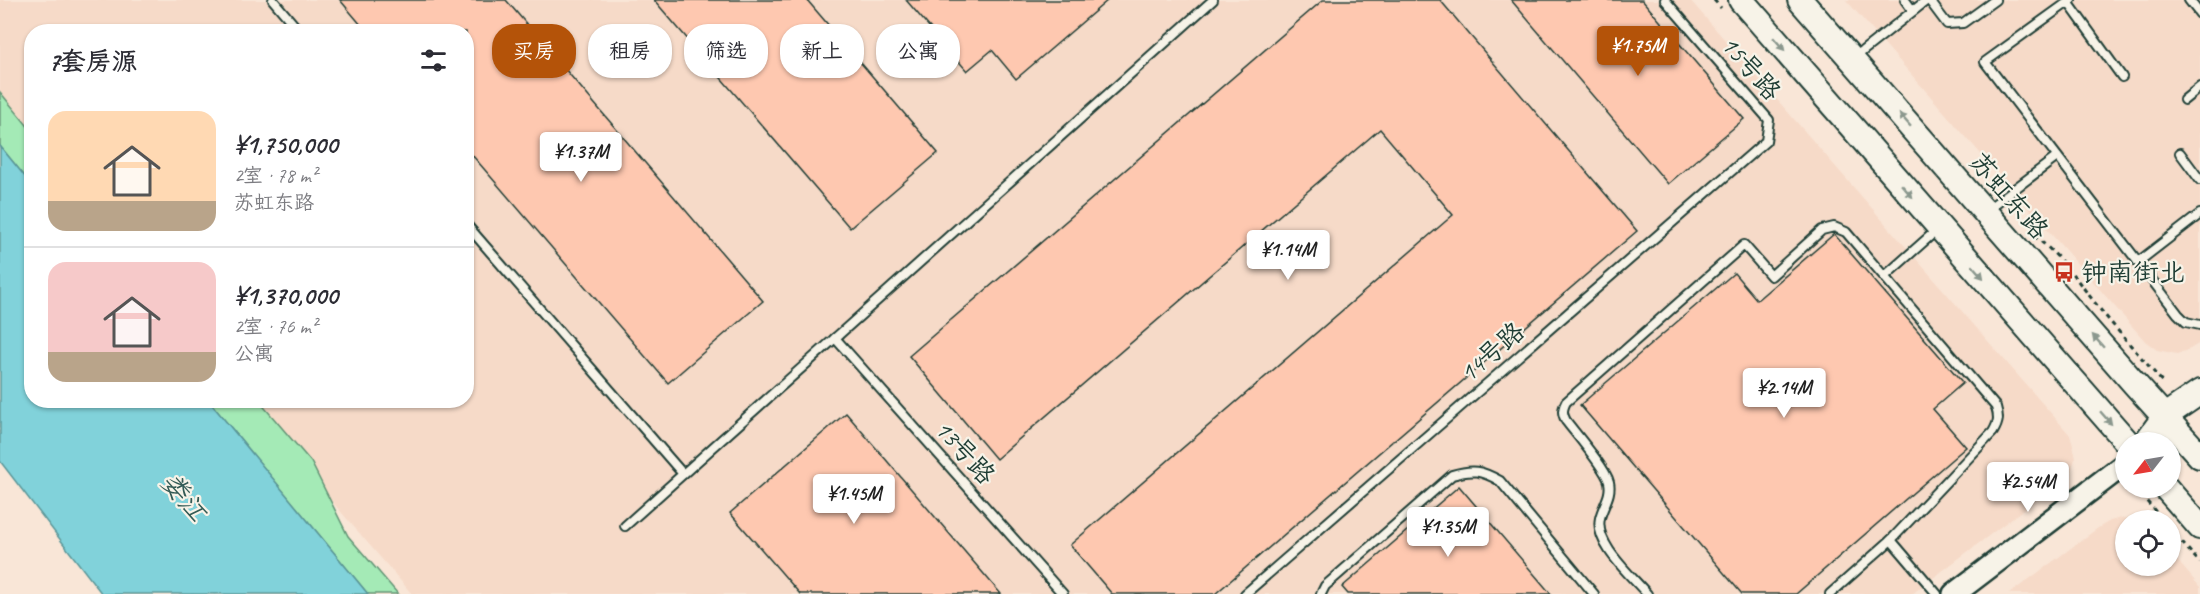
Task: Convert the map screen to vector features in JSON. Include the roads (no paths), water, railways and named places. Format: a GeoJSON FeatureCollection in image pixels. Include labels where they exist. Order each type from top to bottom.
{"type":"FeatureCollection","features":[{"type":"Feature","properties":{"kind":"main road"},"geometry":{"type":"LineString","coordinates":[[1741,0],[2118,432]]}},
{"type":"Feature","properties":{"kind":"main road","name":"苏虹东路"},"geometry":{"type":"LineString","coordinates":[[1800,0],[2190,444]]}},
{"type":"Feature","properties":{"kind":"main road"},"geometry":{"type":"LineString","coordinates":[[2153,432],[2165,416],[2200,392]]}},
{"type":"Feature","properties":{"kind":"main road"},"geometry":{"type":"LineString","coordinates":[[2175,498],[2200,527]]}},
{"type":"Feature","properties":{"kind":"street"},"geometry":{"type":"LineString","coordinates":[[1954,594],[2115,471]]}},
{"type":"Feature","properties":{"kind":"lane"},"geometry":{"type":"LineString","coordinates":[[273,0],[293,24]]}},
{"type":"Feature","properties":{"kind":"lane"},"geometry":{"type":"LineString","coordinates":[[625,526],[1213,0]]}},
{"type":"Feature","properties":{"kind":"lane","name":"15号路"},"geometry":{"type":"LineString","coordinates":[[1665,0],[1769,120],[1766,141]]}},
{"type":"Feature","properties":{"kind":"lane"},"geometry":{"type":"LineString","coordinates":[[1905,0],[1913,11]]}},
{"type":"Feature","properties":{"kind":"lane"},"geometry":{"type":"LineString","coordinates":[[1852,60],[1928,0],[1947,24],[1963,23],[1995,0]]}},
{"type":"Feature","properties":{"kind":"lane"},"geometry":{"type":"LineString","coordinates":[[2189,0],[2200,14]]}},
{"type":"Feature","properties":{"kind":"lane"},"geometry":{"type":"LineString","coordinates":[[2122,77],[2069,1],[1985,63],[2178,314],[2186,322],[2200,325]]}},
{"type":"Feature","properties":{"kind":"lane"},"geometry":{"type":"LineString","coordinates":[[2184,100],[2200,87]]}},
{"type":"Feature","properties":{"kind":"lane","name":"14号路"},"geometry":{"type":"LineString","coordinates":[[1245,594],[1766,141]]}},
{"type":"Feature","properties":{"kind":"lane"},"geometry":{"type":"LineString","coordinates":[[2180,153],[2200,180]]}},
{"type":"Feature","properties":{"kind":"lane"},"geometry":{"type":"LineString","coordinates":[[1985,212],[2057,157]]}},
{"type":"Feature","properties":{"kind":"lane"},"geometry":{"type":"LineString","coordinates":[[2138,262],[2200,214]]}},
{"type":"Feature","properties":{"kind":"lane"},"geometry":{"type":"LineString","coordinates":[[1647,594],[1605,544],[1599,531],[1600,518],[1610,494],[1609,481],[1566,421],[1562,413],[1566,402],[1744,245],[1771,276],[1822,230],[1834,227],[1846,232],[1886,276],[1996,407],[1999,416],[1998,424],[1993,432],[1891,540],[1830,594]]}},
{"type":"Feature","properties":{"kind":"lane"},"geometry":{"type":"LineString","coordinates":[[1886,276],[1939,228]]}},
{"type":"Feature","properties":{"kind":"lane"},"geometry":{"type":"LineString","coordinates":[[474,233],[683,474]]}},
{"type":"Feature","properties":{"kind":"lane","name":"13号路"},"geometry":{"type":"LineString","coordinates":[[835,338],[1063,594]]}},
{"type":"Feature","properties":{"kind":"lane"},"geometry":{"type":"LineString","coordinates":[[1321,594],[1325,586],[1452,475],[1467,470],[1486,473],[1500,481],[1594,594]]}},
{"type":"Feature","properties":{"kind":"lane"},"geometry":{"type":"LineString","coordinates":[[1891,540],[1937,594]]}},
{"type":"Feature","properties":{"kind":"water","name":"娄江"},"geometry":{"type":"Polygon","coordinates":[[[0,146],[24,175],[24,408],[215,408],[368,594],[102,594],[0,461],[0,146]]]}},
{"type":"Feature","properties":{"kind":"place","name":"钟南街北"},"geometry":{"type":"Point","coordinates":[2064,272]}}]}
